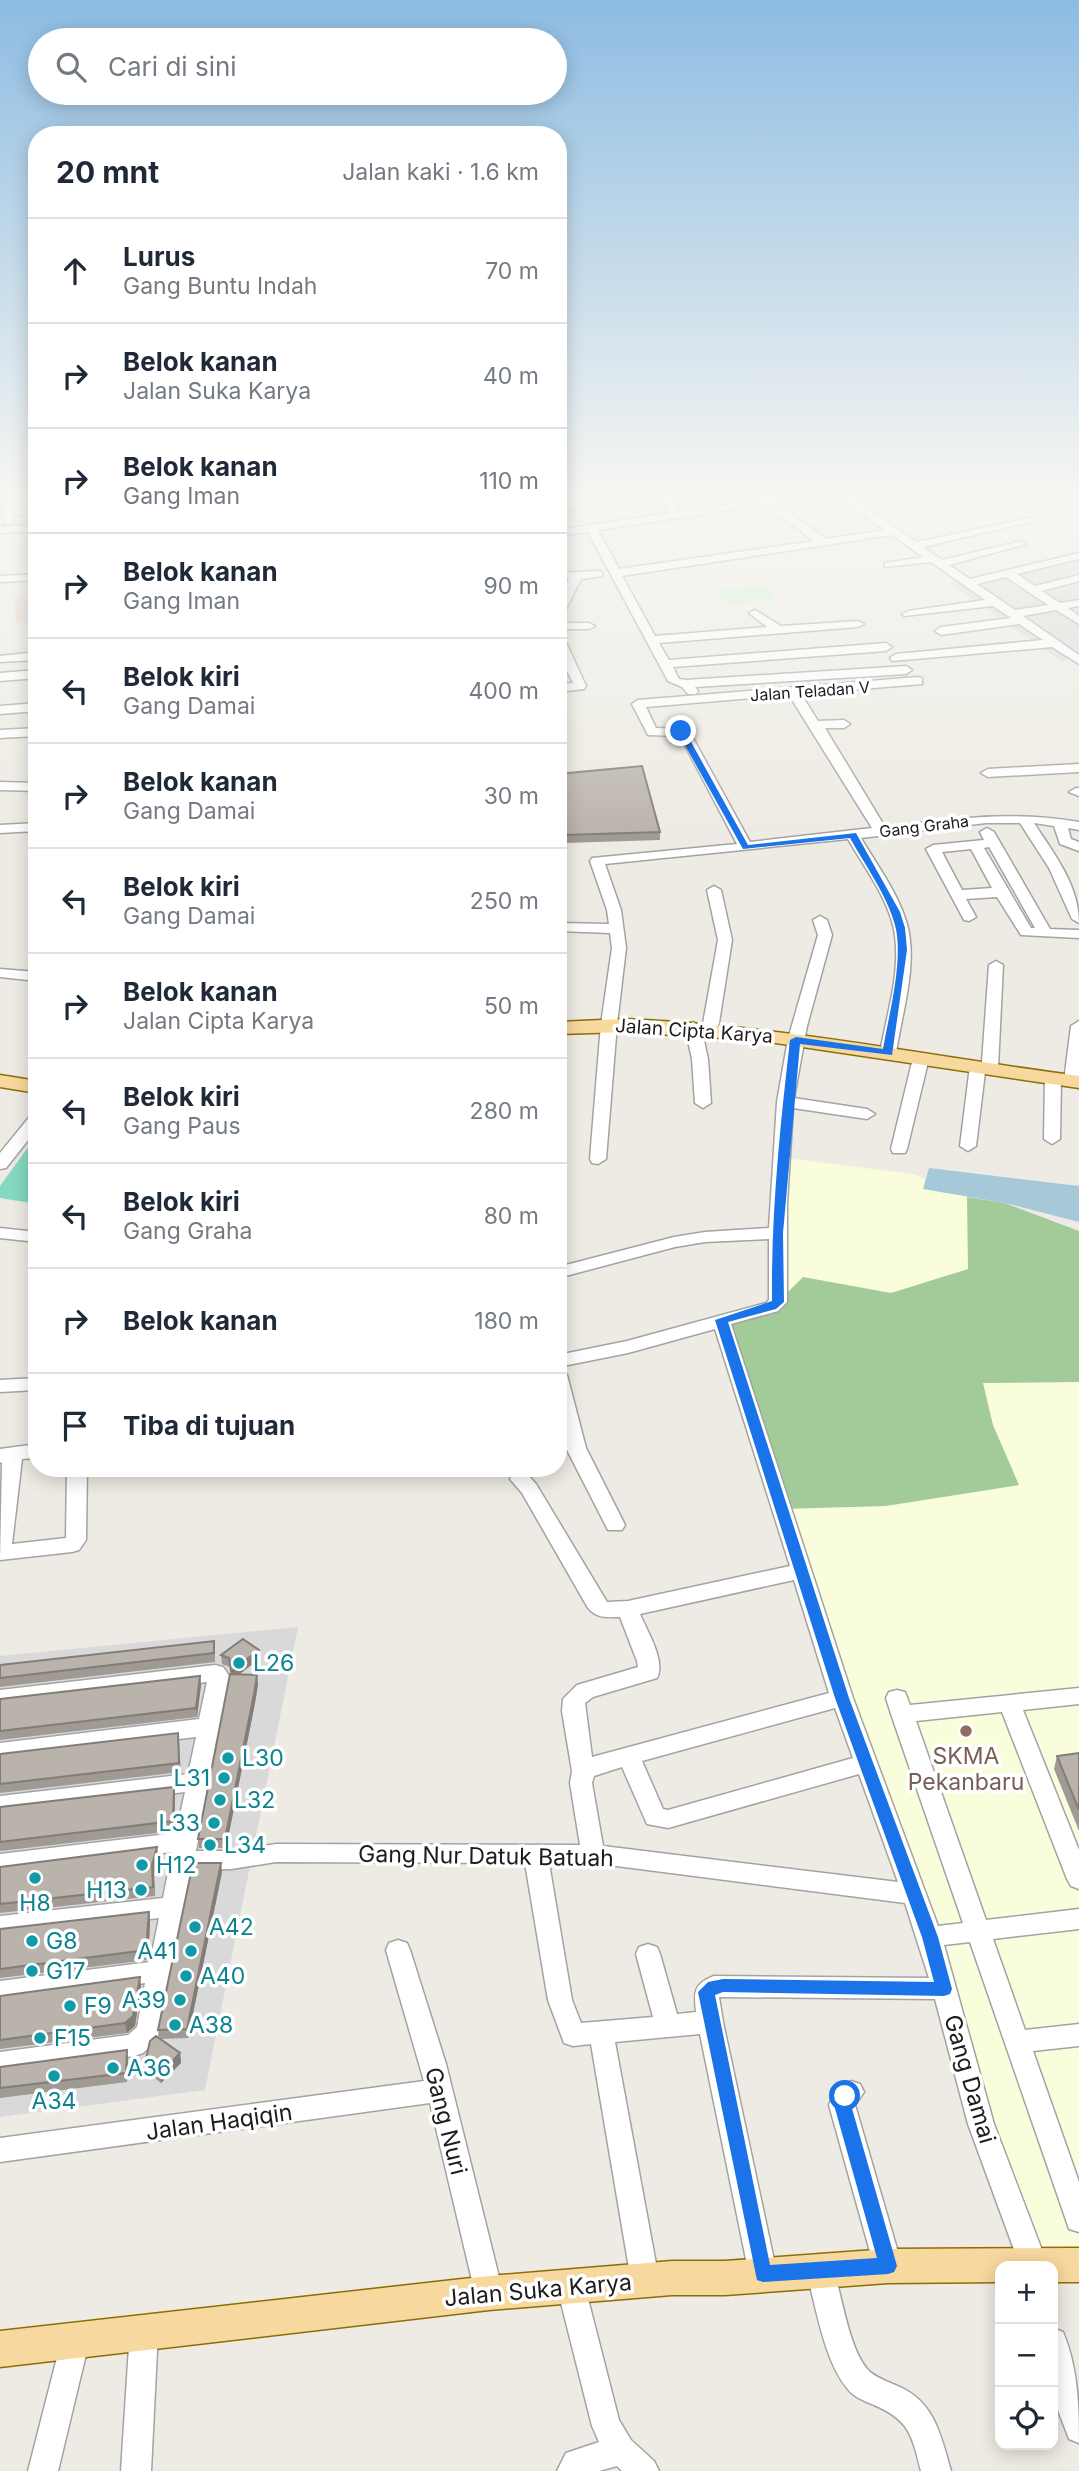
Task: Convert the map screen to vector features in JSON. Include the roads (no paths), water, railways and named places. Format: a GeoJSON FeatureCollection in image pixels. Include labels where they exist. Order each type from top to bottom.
{"type":"FeatureCollection","features":[{"type":"Feature","properties":{"kind":"main road","name":"Jalan Cipta Karya"},"geometry":{"type":"LineString","coordinates":[[567,1027],[609,1024],[702,1028],[1068,1080]]}},
{"type":"Feature","properties":{"kind":"main road"},"geometry":{"type":"LineString","coordinates":[[0,1081],[28,1086]]}},
{"type":"Feature","properties":{"kind":"main road","name":"Jalan Suka Karya"},"geometry":{"type":"LineString","coordinates":[[1058,2265],[1079,2265]]}},
{"type":"Feature","properties":{"kind":"main road","name":"Jalan Suka Karya"},"geometry":{"type":"LineString","coordinates":[[0,2349],[489,2293],[645,2280],[888,2266],[995,2266]]}},
{"type":"Feature","properties":{"kind":"street"},"geometry":{"type":"LineString","coordinates":[[635,609],[674,681],[686,684],[906,670]]}},
{"type":"Feature","properties":{"kind":"street"},"geometry":{"type":"LineString","coordinates":[[908,614],[942,609]]}},
{"type":"Feature","properties":{"kind":"street"},"geometry":{"type":"LineString","coordinates":[[1006,609],[1053,643],[1076,655]]}},
{"type":"Feature","properties":{"kind":"street"},"geometry":{"type":"LineString","coordinates":[[923,612],[938,628],[1017,617],[1048,609]]}},
{"type":"Feature","properties":{"kind":"street"},"geometry":{"type":"LineString","coordinates":[[1061,609],[1079,621]]}},
{"type":"Feature","properties":{"kind":"street"},"geometry":{"type":"LineString","coordinates":[[755,613],[778,630]]}},
{"type":"Feature","properties":{"kind":"street"},"geometry":{"type":"LineString","coordinates":[[650,640],[858,624]]}},
{"type":"Feature","properties":{"kind":"street"},"geometry":{"type":"LineString","coordinates":[[567,626],[589,626]]}},
{"type":"Feature","properties":{"kind":"street"},"geometry":{"type":"LineString","coordinates":[[667,664],[882,643],[906,670]]}},
{"type":"Feature","properties":{"kind":"street"},"geometry":{"type":"LineString","coordinates":[[897,658],[1053,643]]}},
{"type":"Feature","properties":{"kind":"street"},"geometry":{"type":"LineString","coordinates":[[3,659],[28,657]]}},
{"type":"Feature","properties":{"kind":"street"},"geometry":{"type":"LineString","coordinates":[[567,657],[580,685],[567,687]]}},
{"type":"Feature","properties":{"kind":"street","name":"Jalan Teladan V"},"geometry":{"type":"LineString","coordinates":[[746,848],[684,732],[652,732],[639,706],[918,681],[906,670]]}},
{"type":"Feature","properties":{"kind":"street"},"geometry":{"type":"LineString","coordinates":[[0,677],[28,675]]}},
{"type":"Feature","properties":{"kind":"street"},"geometry":{"type":"LineString","coordinates":[[686,684],[697,699]]}},
{"type":"Feature","properties":{"kind":"street"},"geometry":{"type":"LineString","coordinates":[[793,692],[881,831]]}},
{"type":"Feature","properties":{"kind":"street"},"geometry":{"type":"LineString","coordinates":[[0,710],[28,708]]}},
{"type":"Feature","properties":{"kind":"street"},"geometry":{"type":"LineString","coordinates":[[817,726],[844,724]]}},
{"type":"Feature","properties":{"kind":"street"},"geometry":{"type":"LineString","coordinates":[[0,734],[28,732]]}},
{"type":"Feature","properties":{"kind":"street"},"geometry":{"type":"LineString","coordinates":[[988,773],[1079,768]]}},
{"type":"Feature","properties":{"kind":"street"},"geometry":{"type":"LineString","coordinates":[[0,786],[28,787]]}},
{"type":"Feature","properties":{"kind":"street"},"geometry":{"type":"LineString","coordinates":[[1024,818],[1056,868],[1079,919]]}},
{"type":"Feature","properties":{"kind":"street","name":"Gang Graha"},"geometry":{"type":"LineString","coordinates":[[617,929],[614,911],[597,861],[746,848],[981,820],[1024,818],[1079,826]]}},
{"type":"Feature","properties":{"kind":"street"},"geometry":{"type":"LineString","coordinates":[[981,820],[1045,933]]}},
{"type":"Feature","properties":{"kind":"street"},"geometry":{"type":"LineString","coordinates":[[1060,823],[1065,841],[1079,847]]}},
{"type":"Feature","properties":{"kind":"street"},"geometry":{"type":"LineString","coordinates":[[0,829],[28,827]]}},
{"type":"Feature","properties":{"kind":"street"},"geometry":{"type":"LineString","coordinates":[[853,835],[895,912],[900,928],[901,972],[888,1053]]}},
{"type":"Feature","properties":{"kind":"street"},"geometry":{"type":"LineString","coordinates":[[969,918],[933,849],[992,843]]}},
{"type":"Feature","properties":{"kind":"street"},"geometry":{"type":"LineString","coordinates":[[975,844],[1026,932],[1079,934]]}},
{"type":"Feature","properties":{"kind":"street"},"geometry":{"type":"LineString","coordinates":[[703,1103],[702,1028],[725,940],[714,890]]}},
{"type":"Feature","properties":{"kind":"street"},"geometry":{"type":"LineString","coordinates":[[958,895],[1001,892]]}},
{"type":"Feature","properties":{"kind":"street"},"geometry":{"type":"LineString","coordinates":[[567,1359],[628,1347],[772,1307],[778,1302],[777,1233],[787,1102],[796,1040],[825,935],[820,920]]}},
{"type":"Feature","properties":{"kind":"street"},"geometry":{"type":"LineString","coordinates":[[567,927],[617,929],[620,948],[609,1024],[598,1159]]}},
{"type":"Feature","properties":{"kind":"street"},"geometry":{"type":"LineString","coordinates":[[968,1146],[984,1067],[996,965]]}},
{"type":"Feature","properties":{"kind":"street"},"geometry":{"type":"LineString","coordinates":[[0,973],[28,976]]}},
{"type":"Feature","properties":{"kind":"street"},"geometry":{"type":"LineString","coordinates":[[1052,1139],[1079,1026]]}},
{"type":"Feature","properties":{"kind":"street"},"geometry":{"type":"LineString","coordinates":[[899,1149],[921,1058]]}},
{"type":"Feature","properties":{"kind":"street"},"geometry":{"type":"LineString","coordinates":[[787,1102],[867,1114]]}},
{"type":"Feature","properties":{"kind":"street"},"geometry":{"type":"LineString","coordinates":[[0,1164],[28,1129]]}},
{"type":"Feature","properties":{"kind":"street"},"geometry":{"type":"LineString","coordinates":[[0,1233],[28,1236]]}},
{"type":"Feature","properties":{"kind":"street"},"geometry":{"type":"LineString","coordinates":[[567,1271],[674,1242],[705,1237],[777,1233]]}},
{"type":"Feature","properties":{"kind":"street","name":"Gang Damai"},"geometry":{"type":"LineString","coordinates":[[721,1320],[842,1698],[930,1937],[981,2124],[1032,2261]]}},
{"type":"Feature","properties":{"kind":"street"},"geometry":{"type":"LineString","coordinates":[[0,1386],[28,1384]]}},
{"type":"Feature","properties":{"kind":"street"},"geometry":{"type":"LineString","coordinates":[[567,1412],[576,1448],[615,1525]]}},
{"type":"Feature","properties":{"kind":"street"},"geometry":{"type":"LineString","coordinates":[[28,1452],[7,1455],[1,1553],[72,1545],[76,1540],[77,1477]]}},
{"type":"Feature","properties":{"kind":"street"},"geometry":{"type":"LineString","coordinates":[[520,1479],[529,1489],[595,1603],[602,1610],[628,1609],[802,1571]]}},
{"type":"Feature","properties":{"kind":"street"},"geometry":{"type":"LineString","coordinates":[[593,1854],[573,1711],[574,1699],[585,1691],[649,1672],[648,1661],[628,1609]]}},
{"type":"Feature","properties":{"kind":"street"},"geometry":{"type":"LineString","coordinates":[[0,1698],[215,1672],[219,1677],[148,2032],[134,2045],[0,2063]]}},
{"type":"Feature","properties":{"kind":"street"},"geometry":{"type":"LineString","coordinates":[[1079,1696],[1009,1703],[899,1706],[1079,2220]]}},
{"type":"Feature","properties":{"kind":"street"},"geometry":{"type":"LineString","coordinates":[[583,1771],[842,1698]]}},
{"type":"Feature","properties":{"kind":"street"},"geometry":{"type":"LineString","coordinates":[[1009,1703],[1079,1880]]}},
{"type":"Feature","properties":{"kind":"street"},"geometry":{"type":"LineString","coordinates":[[0,1752],[207,1727]]}},
{"type":"Feature","properties":{"kind":"street"},"geometry":{"type":"LineString","coordinates":[[629,1756],[655,1818],[668,1819],[866,1763]]}},
{"type":"Feature","properties":{"kind":"street"},"geometry":{"type":"LineString","coordinates":[[0,1805],[197,1782]]}},
{"type":"Feature","properties":{"kind":"street","name":"Gang Nur Datuk Batuah"},"geometry":{"type":"LineString","coordinates":[[0,1864],[184,1851],[231,1860],[276,1853],[593,1854],[914,1894]]}},
{"type":"Feature","properties":{"kind":"street"},"geometry":{"type":"LineString","coordinates":[[535,1853],[560,2000],[573,2035],[710,2022]]}},
{"type":"Feature","properties":{"kind":"street"},"geometry":{"type":"LineString","coordinates":[[0,1926],[173,1907]]}},
{"type":"Feature","properties":{"kind":"street"},"geometry":{"type":"LineString","coordinates":[[930,1937],[1079,1919]]}},
{"type":"Feature","properties":{"kind":"street","name":"Gang Nuri"},"geometry":{"type":"LineString","coordinates":[[398,1950],[433,2064],[489,2293]]}},
{"type":"Feature","properties":{"kind":"street"},"geometry":{"type":"LineString","coordinates":[[648,1954],[668,2027]]}},
{"type":"Feature","properties":{"kind":"street"},"geometry":{"type":"LineString","coordinates":[[0,1992],[160,1971]]}},
{"type":"Feature","properties":{"kind":"street"},"geometry":{"type":"LineString","coordinates":[[763,2274],[706,1992],[714,1987],[944,1989]]}},
{"type":"Feature","properties":{"kind":"street"},"geometry":{"type":"LineString","coordinates":[[601,2032],[645,2280]]}},
{"type":"Feature","properties":{"kind":"street"},"geometry":{"type":"LineString","coordinates":[[1016,2042],[1079,2035]]}},
{"type":"Feature","properties":{"kind":"street","name":"Jalan Haqiqin"},"geometry":{"type":"LineString","coordinates":[[0,2150],[438,2091]]}},
{"type":"Feature","properties":{"kind":"street"},"geometry":{"type":"LineString","coordinates":[[851,2092],[845,2096],[842,2105],[888,2266]]}},
{"type":"Feature","properties":{"kind":"street"},"geometry":{"type":"LineString","coordinates":[[820,2271],[846,2363],[856,2378],[866,2386],[903,2402],[921,2418],[936,2471]]}},
{"type":"Feature","properties":{"kind":"street"},"geometry":{"type":"LineString","coordinates":[[571,2287],[606,2426],[621,2450],[644,2471]]}},
{"type":"Feature","properties":{"kind":"street"},"geometry":{"type":"LineString","coordinates":[[136,2471],[144,2331]]}},
{"type":"Feature","properties":{"kind":"street"},"geometry":{"type":"LineString","coordinates":[[43,2471],[75,2342]]}},
{"type":"Feature","properties":{"kind":"street"},"geometry":{"type":"LineString","coordinates":[[1058,2363],[1079,2430]]}},
{"type":"Feature","properties":{"kind":"street"},"geometry":{"type":"LineString","coordinates":[[572,2471],[576,2463],[621,2450]]}},
{"type":"Feature","properties":{"kind":"water"},"geometry":{"type":"Polygon","coordinates":[[[929,1168],[1079,1186],[1079,1222],[1005,1203],[923,1189],[929,1168]]]}},
{"type":"Feature","properties":{"kind":"place","name":"L26"},"geometry":{"type":"Point","coordinates":[239,1663]}},
{"type":"Feature","properties":{"kind":"place","name":"SKMA Pekanbaru"},"geometry":{"type":"Point","coordinates":[966,1731]}},
{"type":"Feature","properties":{"kind":"place","name":"L30"},"geometry":{"type":"Point","coordinates":[228,1758]}},
{"type":"Feature","properties":{"kind":"place","name":"L31"},"geometry":{"type":"Point","coordinates":[224,1778]}},
{"type":"Feature","properties":{"kind":"place","name":"L32"},"geometry":{"type":"Point","coordinates":[220,1800]}},
{"type":"Feature","properties":{"kind":"place","name":"L33"},"geometry":{"type":"Point","coordinates":[214,1823]}},
{"type":"Feature","properties":{"kind":"place","name":"L34"},"geometry":{"type":"Point","coordinates":[210,1845]}},
{"type":"Feature","properties":{"kind":"place","name":"H12"},"geometry":{"type":"Point","coordinates":[142,1865]}},
{"type":"Feature","properties":{"kind":"place","name":"H8"},"geometry":{"type":"Point","coordinates":[35,1878]}},
{"type":"Feature","properties":{"kind":"place","name":"H13"},"geometry":{"type":"Point","coordinates":[141,1890]}},
{"type":"Feature","properties":{"kind":"place","name":"A42"},"geometry":{"type":"Point","coordinates":[195,1927]}},
{"type":"Feature","properties":{"kind":"place","name":"G8"},"geometry":{"type":"Point","coordinates":[32,1941]}},
{"type":"Feature","properties":{"kind":"place","name":"A41"},"geometry":{"type":"Point","coordinates":[191,1951]}},
{"type":"Feature","properties":{"kind":"place","name":"G17"},"geometry":{"type":"Point","coordinates":[32,1971]}},
{"type":"Feature","properties":{"kind":"place","name":"A40"},"geometry":{"type":"Point","coordinates":[186,1976]}},
{"type":"Feature","properties":{"kind":"place","name":"A39"},"geometry":{"type":"Point","coordinates":[180,2000]}},
{"type":"Feature","properties":{"kind":"place","name":"F9"},"geometry":{"type":"Point","coordinates":[70,2006]}},
{"type":"Feature","properties":{"kind":"place","name":"A38"},"geometry":{"type":"Point","coordinates":[175,2025]}},
{"type":"Feature","properties":{"kind":"place","name":"F15"},"geometry":{"type":"Point","coordinates":[40,2038]}},
{"type":"Feature","properties":{"kind":"place","name":"A36"},"geometry":{"type":"Point","coordinates":[113,2068]}},
{"type":"Feature","properties":{"kind":"place","name":"A34"},"geometry":{"type":"Point","coordinates":[54,2076]}}]}
